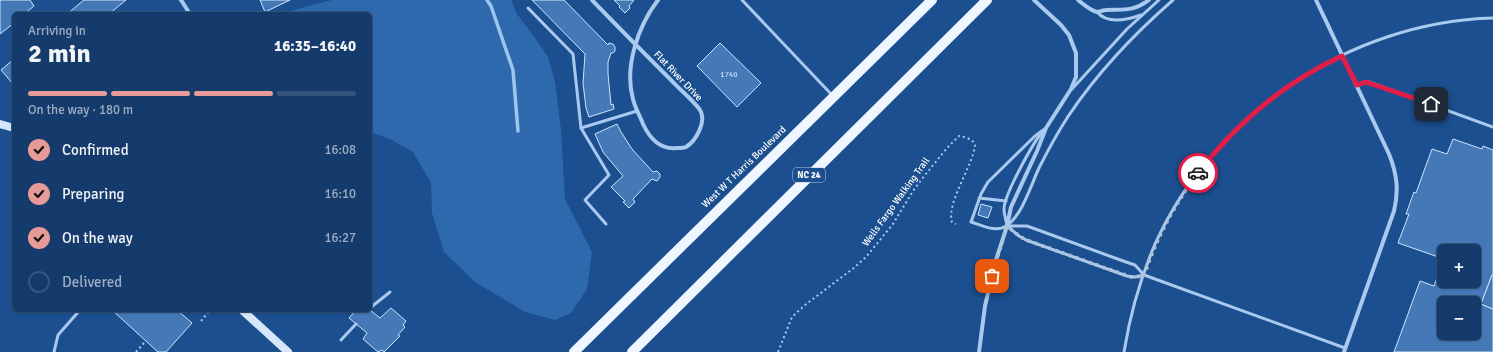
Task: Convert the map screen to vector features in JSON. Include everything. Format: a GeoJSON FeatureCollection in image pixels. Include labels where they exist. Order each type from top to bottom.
{"type":"FeatureCollection","features":[{"type":"Feature","properties":{"kind":"main road","name":"West W T Harris Boulevard"},"geometry":{"type":"LineString","coordinates":[[574,352],[932,0]]}},
{"type":"Feature","properties":{"kind":"main road","name":"NC 24"},"geometry":{"type":"LineString","coordinates":[[632,352],[987,0]]}},
{"type":"Feature","properties":{"kind":"street"},"geometry":{"type":"LineString","coordinates":[[181,0],[189,12]]}},
{"type":"Feature","properties":{"kind":"street","name":"Flat River Drive"},"geometry":{"type":"LineString","coordinates":[[592,0],[635,43],[700,110],[703,119],[700,128],[694,139],[686,147],[677,149],[667,148],[657,144],[648,134],[637,111],[630,87],[630,74],[635,43]]}},
{"type":"Feature","properties":{"kind":"street"},"geometry":{"type":"LineString","coordinates":[[635,43],[644,23],[658,0]]}},
{"type":"Feature","properties":{"kind":"street"},"geometry":{"type":"LineString","coordinates":[[979,352],[984,314],[992,276],[1007,226],[1010,207],[1037,151],[1046,128],[1067,95],[1076,77],[1077,61],[1074,47],[1065,29],[1034,0]]}},
{"type":"Feature","properties":{"kind":"street"},"geometry":{"type":"LineString","coordinates":[[1078,0],[1086,7],[1097,12],[1108,9],[1122,10],[1135,8],[1149,0]]}},
{"type":"Feature","properties":{"kind":"street"},"geometry":{"type":"LineString","coordinates":[[1316,0],[1392,160],[1396,173],[1397,190],[1394,211],[1344,350]]}},
{"type":"Feature","properties":{"kind":"street"},"geometry":{"type":"LineString","coordinates":[[0,124],[12,127]]}},
{"type":"Feature","properties":{"kind":"street"},"geometry":{"type":"LineString","coordinates":[[244,312],[288,352]]}},
{"type":"Feature","properties":{"kind":"lane"},"geometry":{"type":"LineString","coordinates":[[742,0],[834,96]]}},
{"type":"Feature","properties":{"kind":"lane"},"geometry":{"type":"LineString","coordinates":[[1067,95],[1114,42],[1159,0]]}},
{"type":"Feature","properties":{"kind":"lane"},"geometry":{"type":"LineString","coordinates":[[1007,226],[1020,210],[1039,168],[1080,99],[1136,33],[1173,0]]}},
{"type":"Feature","properties":{"kind":"lane"},"geometry":{"type":"LineString","coordinates":[[528,8],[573,54],[581,128],[609,176],[585,200],[606,224]]}},
{"type":"Feature","properties":{"kind":"lane"},"geometry":{"type":"LineString","coordinates":[[1097,12],[1103,17],[1109,19],[1132,18],[1143,15]]}},
{"type":"Feature","properties":{"kind":"lane"},"geometry":{"type":"LineString","coordinates":[[1124,352],[1130,319],[1144,276],[1156,244],[1173,211],[1196,175],[1218,148],[1241,125],[1269,100],[1316,69],[1342,56],[1385,38],[1418,28],[1463,20],[1493,18]]}},
{"type":"Feature","properties":{"kind":"lane"},"geometry":{"type":"LineString","coordinates":[[1357,85],[1364,82],[1369,82],[1493,127]]}},
{"type":"Feature","properties":{"kind":"lane"},"geometry":{"type":"LineString","coordinates":[[581,128],[637,111]]}},
{"type":"Feature","properties":{"kind":"lane"},"geometry":{"type":"LineString","coordinates":[[1046,128],[988,182],[979,198],[971,222],[994,229],[1007,226],[1027,226],[1135,266],[1144,276]]}},
{"type":"Feature","properties":{"kind":"lane"},"geometry":{"type":"LineString","coordinates":[[1046,128],[1026,158],[1006,201],[1004,211],[1007,226],[1019,236],[1131,277],[1144,276],[1344,350]]}},
{"type":"Feature","properties":{"kind":"lane"},"geometry":{"type":"LineString","coordinates":[[979,198],[1006,201]]}},
{"type":"Feature","properties":{"kind":"lane"},"geometry":{"type":"LineString","coordinates":[[372,306],[390,292]]}},
{"type":"Feature","properties":{"kind":"lane"},"geometry":{"type":"LineString","coordinates":[[48,352],[54,352],[58,335],[78,312]]}},
{"type":"Feature","properties":{"kind":"lane"},"geometry":{"type":"LineString","coordinates":[[341,340],[356,324]]}},
{"type":"Feature","properties":{"kind":"path","name":"Wells Fargo Walking Trail"},"geometry":{"type":"LineString","coordinates":[[778,352],[787,326],[795,314],[866,257],[893,224],[921,180],[952,142],[959,136],[967,138],[975,145],[972,158],[954,202],[951,218],[952,222],[956,224]]}},
{"type":"Feature","properties":{"kind":"path"},"geometry":{"type":"LineString","coordinates":[[201,321],[208,312]]}},
{"type":"Feature","properties":{"kind":"path"},"geometry":{"type":"LineString","coordinates":[[136,352],[144,343]]}},
{"type":"Feature","properties":{"kind":"shaded area"},"geometry":{"type":"Polygon","coordinates":[[[332,0],[511,0],[517,14],[548,57],[555,82],[561,130],[565,199],[592,252],[587,289],[571,313],[555,320],[525,312],[475,282],[444,252],[432,213],[431,183],[413,152],[390,139],[372,133],[372,12],[290,12],[332,0]]]}},
{"type":"Feature","properties":{"kind":"building"},"geometry":{"type":"Polygon","coordinates":[[[0,0],[30,0],[34,6],[26,12],[12,12],[12,25],[0,34],[0,0]]]}},
{"type":"Feature","properties":{"kind":"building"},"geometry":{"type":"Polygon","coordinates":[[[84,0],[126,0],[111,12],[69,12],[84,0]]]}},
{"type":"Feature","properties":{"kind":"building"},"geometry":{"type":"Polygon","coordinates":[[[260,0],[290,0],[265,12],[260,0]]]}},
{"type":"Feature","properties":{"kind":"building"},"geometry":{"type":"Polygon","coordinates":[[[532,0],[564,0],[608,45],[609,43],[613,44],[615,51],[611,53],[608,62],[608,74],[611,105],[613,104],[614,109],[589,117],[586,108],[583,83],[585,54],[532,0]]]}},
{"type":"Feature","properties":{"kind":"building"},"geometry":{"type":"Polygon","coordinates":[[[614,0],[634,0],[629,6],[630,8],[625,13],[614,0]]]}},
{"type":"Feature","properties":{"kind":"building"},"geometry":{"type":"Polygon","coordinates":[[[720,43],[761,83],[737,107],[697,66],[720,43]]]}},
{"type":"Feature","properties":{"kind":"building"},"geometry":{"type":"Polygon","coordinates":[[[12,61],[12,83],[1,70],[12,61]]]}},
{"type":"Feature","properties":{"kind":"building"},"geometry":{"type":"Polygon","coordinates":[[[617,124],[632,149],[653,172],[657,171],[660,174],[657,181],[652,179],[633,199],[635,202],[629,208],[623,202],[625,201],[611,187],[623,176],[603,152],[595,134],[617,124]]]}},
{"type":"Feature","properties":{"kind":"building"},"geometry":{"type":"Polygon","coordinates":[[[1453,139],[1482,149],[1483,146],[1493,150],[1493,275],[1481,304],[1493,309],[1493,352],[1394,352],[1420,281],[1434,286],[1437,278],[1437,288],[1481,288],[1481,244],[1437,244],[1437,257],[1398,243],[1409,214],[1406,214],[1414,192],[1416,193],[1432,149],[1447,154],[1453,139]]]}},
{"type":"Feature","properties":{"kind":"building"},"geometry":{"type":"Polygon","coordinates":[[[981,204],[992,207],[988,218],[978,215],[981,204]]]}},
{"type":"Feature","properties":{"kind":"building"},"geometry":{"type":"Polygon","coordinates":[[[1492,275],[1493,275],[1493,309],[1481,304],[1492,275]]]}},
{"type":"Feature","properties":{"kind":"building"},"geometry":{"type":"Polygon","coordinates":[[[391,308],[406,321],[403,325],[405,327],[398,335],[400,336],[384,352],[382,350],[378,352],[363,339],[367,333],[349,318],[354,312],[372,312],[380,318],[391,308]]]}},
{"type":"Feature","properties":{"kind":"building"},"geometry":{"type":"Polygon","coordinates":[[[114,312],[179,312],[192,323],[166,352],[158,352],[114,312]]]}},
{"type":"Feature","properties":{"kind":"waterway"},"geometry":{"type":"LineString","coordinates":[[487,0],[491,6],[513,70],[518,131]]}},
{"type":"Feature","properties":{"kind":"way so far"},"geometry":{"type":"LineString","coordinates":[[992,276],[1007,226],[1026,240],[1131,277],[1144,276],[1149,260],[1164,227],[1180,198],[1198,173]]}},
{"type":"Feature","properties":{"kind":"route"},"geometry":{"type":"LineString","coordinates":[[1198,173],[1229,136],[1269,100],[1316,69],[1342,56],[1357,85],[1362,82],[1366,82],[1431,104]]}}]}
